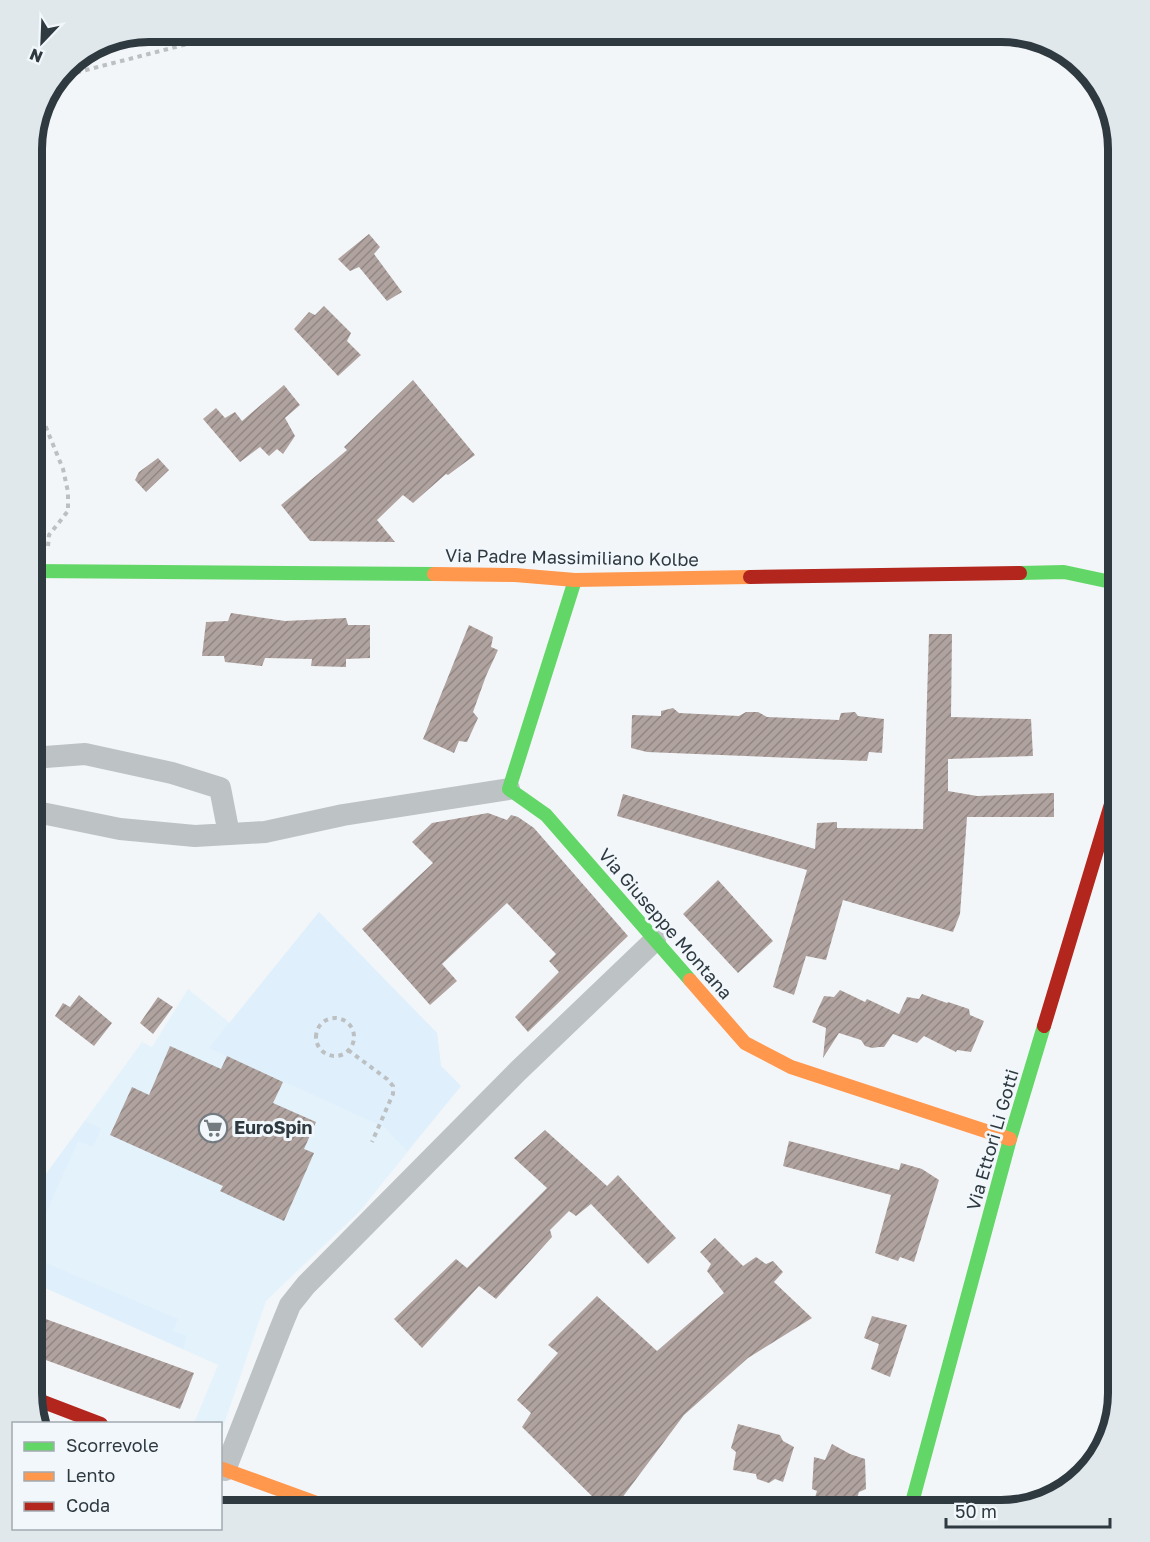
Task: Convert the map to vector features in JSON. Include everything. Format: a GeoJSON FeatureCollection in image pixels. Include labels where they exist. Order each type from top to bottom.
{"type":"FeatureCollection","features":[{"type":"Feature","properties":{"kind":"street","name":"Via Padre Massimiliano Kolbe"},"geometry":{"type":"LineString","coordinates":[[42,571],[515,575],[575,580],[1064,572],[1108,583]]}},
{"type":"Feature","properties":{"kind":"street"},"geometry":{"type":"LineString","coordinates":[[42,813],[120,829],[195,836],[265,832],[343,815],[509,789],[575,580]]}},
{"type":"Feature","properties":{"kind":"street"},"geometry":{"type":"LineString","coordinates":[[42,757],[86,754],[172,773],[220,788],[229,834]]}},
{"type":"Feature","properties":{"kind":"street","name":"Via Giuseppe Montana"},"geometry":{"type":"LineString","coordinates":[[509,789],[546,815],[745,1043],[790,1067],[1010,1139]]}},
{"type":"Feature","properties":{"kind":"street","name":"Via Ettori Li Gotti"},"geometry":{"type":"LineString","coordinates":[[913,1500],[1010,1139],[1108,817]]}},
{"type":"Feature","properties":{"kind":"street"},"geometry":{"type":"LineString","coordinates":[[308,1500],[223,1469],[290,1305],[306,1285],[510,1080],[655,940]]}},
{"type":"Feature","properties":{"kind":"street"},"geometry":{"type":"LineString","coordinates":[[43,1402],[95,1422]]}},
{"type":"Feature","properties":{"kind":"path"},"geometry":{"type":"LineString","coordinates":[[72,74],[195,42]]}},
{"type":"Feature","properties":{"kind":"path"},"geometry":{"type":"LineString","coordinates":[[42,418],[63,469],[68,492],[68,511],[49,535],[47,571]]}},
{"type":"Feature","properties":{"kind":"path"},"geometry":{"type":"LineString","coordinates":[[336,1018],[348,1025],[353,1035],[352,1044],[348,1050],[338,1056],[321,1050],[316,1041],[316,1035],[323,1022],[336,1018]]}},
{"type":"Feature","properties":{"kind":"path"},"geometry":{"type":"LineString","coordinates":[[348,1050],[393,1086],[393,1094],[372,1142]]}},
{"type":"Feature","properties":{"kind":"shaded area"},"geometry":{"type":"Polygon","coordinates":[[[319,912],[437,1033],[441,1066],[461,1086],[360,1211],[266,1301],[222,1430],[222,1422],[194,1422],[218,1365],[42,1286],[42,1179],[142,1042],[152,1047],[188,989],[230,1023],[319,912]]]}},
{"type":"Feature","properties":{"kind":"shaded area"},"geometry":{"type":"Polygon","coordinates":[[[319,912],[437,1033],[441,1066],[461,1086],[407,1151],[384,1127],[209,1048],[319,912]]]}},
{"type":"Feature","properties":{"kind":"shaded area"},"geometry":{"type":"Polygon","coordinates":[[[85,1121],[101,1129],[93,1147],[78,1141],[42,1222],[42,1179],[85,1121]]]}},
{"type":"Feature","properties":{"kind":"shaded area"},"geometry":{"type":"Polygon","coordinates":[[[42,1261],[178,1319],[173,1331],[187,1336],[183,1349],[42,1286],[42,1261]]]}},
{"type":"Feature","properties":{"kind":"building"},"geometry":{"type":"Polygon","coordinates":[[[369,234],[380,247],[374,254],[402,292],[387,301],[359,267],[350,271],[338,259],[369,234]]]}},
{"type":"Feature","properties":{"kind":"building"},"geometry":{"type":"Polygon","coordinates":[[[324,306],[351,333],[347,341],[361,355],[338,376],[294,329],[309,312],[315,315],[324,306]]]}},
{"type":"Feature","properties":{"kind":"building"},"geometry":{"type":"Polygon","coordinates":[[[413,380],[475,455],[448,475],[446,474],[413,503],[403,495],[377,520],[395,542],[310,541],[281,505],[347,450],[344,447],[413,380]]]}},
{"type":"Feature","properties":{"kind":"building"},"geometry":{"type":"Polygon","coordinates":[[[284,385],[300,405],[285,418],[295,436],[283,454],[277,449],[269,456],[260,447],[240,462],[203,419],[216,408],[225,418],[235,412],[242,421],[284,385]]]}},
{"type":"Feature","properties":{"kind":"building"},"geometry":{"type":"Polygon","coordinates":[[[158,458],[169,470],[146,492],[135,480],[139,472],[158,458]]]}},
{"type":"Feature","properties":{"kind":"building"},"geometry":{"type":"Polygon","coordinates":[[[231,613],[285,621],[346,618],[348,625],[370,625],[370,658],[346,659],[346,667],[311,666],[312,659],[265,658],[262,666],[225,662],[224,656],[202,656],[206,622],[228,621],[231,613]]]}},
{"type":"Feature","properties":{"kind":"building"},"geometry":{"type":"Polygon","coordinates":[[[469,625],[493,637],[491,647],[498,650],[473,712],[478,718],[467,742],[459,741],[454,753],[423,739],[469,625]]]}},
{"type":"Feature","properties":{"kind":"building"},"geometry":{"type":"Polygon","coordinates":[[[929,634],[952,634],[951,717],[1031,719],[1033,756],[948,759],[948,791],[977,796],[1054,793],[1054,817],[967,817],[960,914],[953,932],[843,900],[826,960],[806,956],[794,995],[773,987],[807,870],[617,816],[623,794],[815,849],[817,823],[837,822],[837,828],[923,829],[929,634]]]}},
{"type":"Feature","properties":{"kind":"building"},"geometry":{"type":"Polygon","coordinates":[[[673,708],[679,713],[739,716],[746,712],[758,712],[767,717],[839,720],[841,713],[855,712],[858,716],[884,719],[882,753],[869,752],[867,761],[647,752],[631,748],[632,715],[661,716],[661,711],[673,708]]]}},
{"type":"Feature","properties":{"kind":"building"},"geometry":{"type":"Polygon","coordinates":[[[488,813],[507,820],[511,815],[518,817],[534,828],[628,936],[528,1032],[515,1017],[559,972],[549,961],[556,954],[507,903],[442,964],[457,981],[430,1005],[362,929],[433,863],[412,842],[432,823],[488,813]]]}},
{"type":"Feature","properties":{"kind":"building"},"geometry":{"type":"Polygon","coordinates":[[[718,880],[773,941],[738,973],[683,914],[718,880]]]}},
{"type":"Feature","properties":{"kind":"building"},"geometry":{"type":"Polygon","coordinates":[[[840,990],[865,1002],[867,999],[899,1014],[907,997],[919,999],[922,994],[969,1009],[970,1015],[984,1021],[971,1052],[957,1050],[956,1052],[924,1036],[917,1043],[893,1034],[884,1047],[872,1048],[865,1046],[861,1040],[839,1033],[823,1058],[826,1028],[812,1022],[824,996],[834,997],[840,990]]]}},
{"type":"Feature","properties":{"kind":"building"},"geometry":{"type":"Polygon","coordinates":[[[79,995],[112,1023],[94,1046],[55,1016],[63,1003],[70,1007],[79,995]]]}},
{"type":"Feature","properties":{"kind":"building"},"geometry":{"type":"Polygon","coordinates":[[[158,997],[173,1007],[153,1034],[140,1023],[158,997]]]}},
{"type":"Feature","properties":{"kind":"building","name":"EuroSpin"},"geometry":{"type":"Polygon","coordinates":[[[170,1046],[221,1069],[227,1056],[283,1082],[273,1103],[316,1122],[304,1149],[314,1153],[284,1221],[220,1191],[223,1186],[110,1135],[132,1087],[149,1095],[170,1046]]]}},
{"type":"Feature","properties":{"kind":"building"},"geometry":{"type":"Polygon","coordinates":[[[545,1130],[607,1186],[618,1175],[676,1238],[648,1264],[591,1204],[576,1216],[569,1211],[550,1230],[552,1237],[496,1299],[479,1286],[422,1348],[394,1319],[456,1259],[467,1268],[547,1188],[514,1158],[545,1130]]]}},
{"type":"Feature","properties":{"kind":"building"},"geometry":{"type":"Polygon","coordinates":[[[789,1141],[899,1170],[901,1163],[922,1169],[939,1180],[914,1262],[900,1257],[898,1261],[875,1253],[891,1195],[783,1166],[789,1141]]]}},
{"type":"Feature","properties":{"kind":"building"},"geometry":{"type":"Polygon","coordinates":[[[715,1238],[743,1266],[756,1257],[766,1264],[773,1261],[783,1272],[774,1282],[812,1318],[748,1358],[684,1415],[620,1500],[596,1500],[522,1427],[531,1413],[517,1400],[558,1353],[548,1345],[597,1296],[657,1351],[724,1293],[707,1271],[711,1264],[700,1252],[715,1238]]]}},
{"type":"Feature","properties":{"kind":"building"},"geometry":{"type":"Polygon","coordinates":[[[872,1316],[907,1325],[890,1377],[871,1369],[879,1344],[864,1338],[872,1316]]]}},
{"type":"Feature","properties":{"kind":"building"},"geometry":{"type":"Polygon","coordinates":[[[42,1318],[194,1373],[180,1409],[42,1359],[42,1318]]]}},
{"type":"Feature","properties":{"kind":"building"},"geometry":{"type":"Polygon","coordinates":[[[738,1424],[780,1435],[783,1441],[794,1447],[783,1482],[775,1479],[769,1483],[757,1479],[756,1474],[733,1470],[736,1452],[731,1448],[738,1424]]]}},
{"type":"Feature","properties":{"kind":"building"},"geometry":{"type":"Polygon","coordinates":[[[832,1444],[865,1459],[866,1489],[859,1492],[856,1500],[814,1500],[817,1491],[812,1489],[814,1457],[825,1460],[832,1444]]]}},
{"type":"Feature","properties":{"kind":"traffic: fast"},"geometry":{"type":"LineString","coordinates":[[42,571],[434,574]]}},
{"type":"Feature","properties":{"kind":"traffic: fast"},"geometry":{"type":"LineString","coordinates":[[1020,573],[1064,572],[1108,581]]}},
{"type":"Feature","properties":{"kind":"traffic: fast"},"geometry":{"type":"LineString","coordinates":[[575,580],[509,789],[546,815],[690,980]]}},
{"type":"Feature","properties":{"kind":"traffic: fast"},"geometry":{"type":"LineString","coordinates":[[913,1500],[1010,1139],[1044,1026]]}},
{"type":"Feature","properties":{"kind":"traffic: slow"},"geometry":{"type":"LineString","coordinates":[[434,574],[515,575],[575,580],[750,577]]}},
{"type":"Feature","properties":{"kind":"traffic: slow"},"geometry":{"type":"LineString","coordinates":[[690,980],[745,1043],[791,1067],[1010,1139]]}},
{"type":"Feature","properties":{"kind":"traffic: slow"},"geometry":{"type":"LineString","coordinates":[[222,1469],[308,1500]]}},
{"type":"Feature","properties":{"kind":"traffic: jam"},"geometry":{"type":"LineString","coordinates":[[750,577],[1020,573]]}},
{"type":"Feature","properties":{"kind":"traffic: jam"},"geometry":{"type":"LineString","coordinates":[[1044,1026],[1108,814]]}},
{"type":"Feature","properties":{"kind":"traffic: jam"},"geometry":{"type":"LineString","coordinates":[[43,1402],[96,1422]]}},
{"type":"Feature","properties":{"kind":"place","name":"EuroSpin"},"geometry":{"type":"Point","coordinates":[213,1128]}}]}
